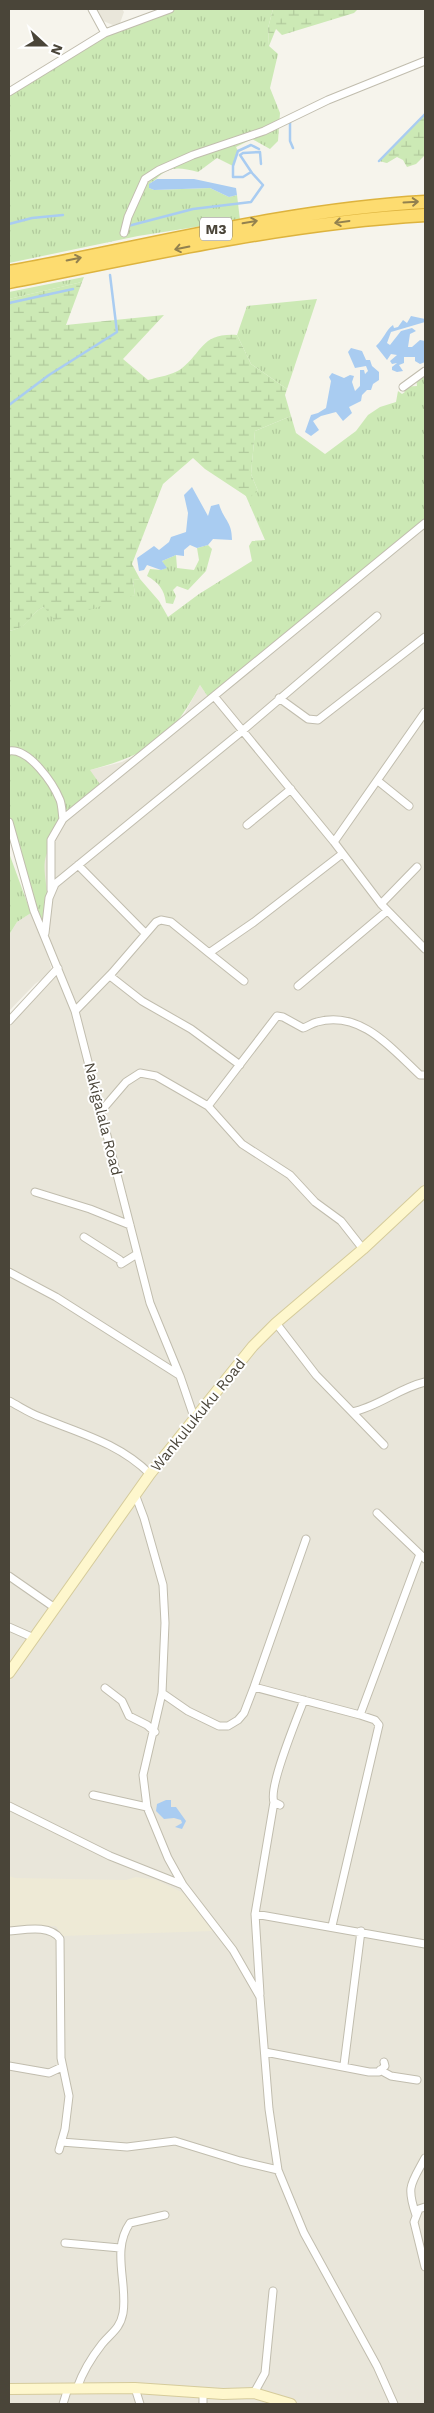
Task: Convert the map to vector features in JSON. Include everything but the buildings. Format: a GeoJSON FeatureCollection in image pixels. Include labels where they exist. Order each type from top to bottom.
{"type":"FeatureCollection","features":[{"type":"Feature","properties":{"kind":"highway","name":"M3"},"geometry":{"type":"LineString","coordinates":[[9,272],[253,222],[329,210],[425,202]]}},
{"type":"Feature","properties":{"kind":"highway","name":"M3"},"geometry":{"type":"LineString","coordinates":[[9,282],[242,236],[368,218],[425,215]]}},
{"type":"Feature","properties":{"kind":"main road","name":"Wankulukuku Road"},"geometry":{"type":"LineString","coordinates":[[9,1673],[135,1494],[253,1346],[276,1323],[363,1249],[425,1192]]}},
{"type":"Feature","properties":{"kind":"main road"},"geometry":{"type":"LineString","coordinates":[[9,2389],[135,2388],[223,2394],[254,2393],[291,2404]]}},
{"type":"Feature","properties":{"kind":"street"},"geometry":{"type":"LineString","coordinates":[[92,9],[105,34]]}},
{"type":"Feature","properties":{"kind":"street"},"geometry":{"type":"LineString","coordinates":[[9,92],[105,34],[170,9]]}},
{"type":"Feature","properties":{"kind":"street"},"geometry":{"type":"LineString","coordinates":[[124,233],[128,217],[145,179],[159,170],[193,155],[264,131],[328,100],[425,61]]}},
{"type":"Feature","properties":{"kind":"street"},"geometry":{"type":"LineString","coordinates":[[402,387],[425,370]]}},
{"type":"Feature","properties":{"kind":"street"},"geometry":{"type":"LineString","coordinates":[[45,934],[51,890],[51,840],[63,819],[425,523]]}},
{"type":"Feature","properties":{"kind":"street"},"geometry":{"type":"LineString","coordinates":[[51,890],[78,865],[241,732],[377,616]]}},
{"type":"Feature","properties":{"kind":"street"},"geometry":{"type":"LineString","coordinates":[[279,698],[308,719],[318,720],[425,637]]}},
{"type":"Feature","properties":{"kind":"street"},"geometry":{"type":"LineString","coordinates":[[214,696],[241,732],[334,842],[381,904],[425,949]]}},
{"type":"Feature","properties":{"kind":"street"},"geometry":{"type":"LineString","coordinates":[[334,842],[425,712]]}},
{"type":"Feature","properties":{"kind":"street"},"geometry":{"type":"LineString","coordinates":[[9,751],[15,750],[35,761],[60,800],[63,819]]}},
{"type":"Feature","properties":{"kind":"street"},"geometry":{"type":"LineString","coordinates":[[378,781],[410,806]]}},
{"type":"Feature","properties":{"kind":"street"},"geometry":{"type":"LineString","coordinates":[[247,825],[291,789]]}},
{"type":"Feature","properties":{"kind":"street","name":"Nakigalala Road"},"geometry":{"type":"LineString","coordinates":[[9,822],[34,911],[75,1011],[154,1317],[180,1376],[194,1418]]}},
{"type":"Feature","properties":{"kind":"street"},"geometry":{"type":"LineString","coordinates":[[209,953],[254,922],[342,854]]}},
{"type":"Feature","properties":{"kind":"street"},"geometry":{"type":"LineString","coordinates":[[78,865],[145,933]]}},
{"type":"Feature","properties":{"kind":"street"},"geometry":{"type":"LineString","coordinates":[[381,904],[417,867]]}},
{"type":"Feature","properties":{"kind":"street"},"geometry":{"type":"LineString","coordinates":[[298,986],[388,910]]}},
{"type":"Feature","properties":{"kind":"street"},"geometry":{"type":"LineString","coordinates":[[75,1011],[110,976],[156,922],[166,920],[186,933],[244,981]]}},
{"type":"Feature","properties":{"kind":"street"},"geometry":{"type":"LineString","coordinates":[[9,1021],[58,968]]}},
{"type":"Feature","properties":{"kind":"street"},"geometry":{"type":"LineString","coordinates":[[110,976],[142,1001],[191,1029],[240,1065]]}},
{"type":"Feature","properties":{"kind":"street"},"geometry":{"type":"LineString","coordinates":[[208,1106],[275,1018],[281,1016],[302,1028],[316,1022],[338,1020],[356,1023],[374,1033],[420,1074],[425,1075]]}},
{"type":"Feature","properties":{"kind":"street"},"geometry":{"type":"LineString","coordinates":[[102,1110],[126,1082],[140,1073],[156,1076],[208,1106],[242,1144],[290,1175],[315,1202],[341,1221],[363,1249]]}},
{"type":"Feature","properties":{"kind":"street"},"geometry":{"type":"LineString","coordinates":[[35,1192],[82,1206],[130,1225]]}},
{"type":"Feature","properties":{"kind":"street"},"geometry":{"type":"LineString","coordinates":[[84,1236],[120,1260],[121,1264],[137,1254]]}},
{"type":"Feature","properties":{"kind":"street"},"geometry":{"type":"LineString","coordinates":[[9,1272],[56,1297],[180,1376]]}},
{"type":"Feature","properties":{"kind":"street"},"geometry":{"type":"LineString","coordinates":[[276,1323],[316,1375],[384,1445]]}},
{"type":"Feature","properties":{"kind":"street"},"geometry":{"type":"LineString","coordinates":[[352,1412],[368,1408],[405,1389],[425,1382]]}},
{"type":"Feature","properties":{"kind":"street"},"geometry":{"type":"LineString","coordinates":[[9,1400],[37,1416],[78,1430],[119,1449],[139,1463],[150,1474]]}},
{"type":"Feature","properties":{"kind":"street"},"geometry":{"type":"LineString","coordinates":[[135,1494],[144,1518],[163,1585],[165,1623],[162,1693],[155,1732],[143,1775],[147,1807],[168,1858],[183,1884],[233,1950],[260,1997]]}},
{"type":"Feature","properties":{"kind":"street"},"geometry":{"type":"LineString","coordinates":[[360,1715],[422,1557],[377,1513]]}},
{"type":"Feature","properties":{"kind":"street"},"geometry":{"type":"LineString","coordinates":[[162,1693],[188,1711],[219,1726],[228,1726],[238,1720],[244,1713],[254,1688],[306,1539]]}},
{"type":"Feature","properties":{"kind":"street"},"geometry":{"type":"LineString","coordinates":[[9,1576],[55,1608]]}},
{"type":"Feature","properties":{"kind":"street"},"geometry":{"type":"LineString","coordinates":[[9,1627],[34,1638]]}},
{"type":"Feature","properties":{"kind":"street"},"geometry":{"type":"LineString","coordinates":[[105,1688],[122,1701],[129,1716],[147,1725],[155,1732]]}},
{"type":"Feature","properties":{"kind":"street"},"geometry":{"type":"LineString","coordinates":[[254,1688],[360,1715],[378,1722],[379,1730],[332,1926]]}},
{"type":"Feature","properties":{"kind":"street"},"geometry":{"type":"LineString","coordinates":[[304,1700],[276,1780],[272,1797],[277,1803],[255,1914],[269,2109],[278,2170],[304,2233],[377,2366],[394,2404]]}},
{"type":"Feature","properties":{"kind":"street"},"geometry":{"type":"LineString","coordinates":[[93,1795],[147,1807]]}},
{"type":"Feature","properties":{"kind":"street"},"geometry":{"type":"LineString","coordinates":[[9,1806],[110,1856],[183,1884]]}},
{"type":"Feature","properties":{"kind":"street"},"geometry":{"type":"LineString","coordinates":[[255,1914],[361,1931],[425,1944]]}},
{"type":"Feature","properties":{"kind":"street"},"geometry":{"type":"LineString","coordinates":[[9,1931],[47,1930],[56,1933],[60,1939],[62,2067],[69,2096],[60,2146],[127,2147],[175,2141],[240,2161],[274,2167],[278,2170]]}},
{"type":"Feature","properties":{"kind":"street"},"geometry":{"type":"LineString","coordinates":[[344,2065],[361,1931]]}},
{"type":"Feature","properties":{"kind":"street"},"geometry":{"type":"LineString","coordinates":[[265,2052],[344,2065],[369,2072],[379,2072],[385,2066],[384,2062]]}},
{"type":"Feature","properties":{"kind":"street"},"geometry":{"type":"LineString","coordinates":[[9,2066],[49,2073],[62,2067]]}},
{"type":"Feature","properties":{"kind":"street"},"geometry":{"type":"LineString","coordinates":[[380,2070],[391,2076],[417,2080]]}},
{"type":"Feature","properties":{"kind":"street"},"geometry":{"type":"LineString","coordinates":[[416,2214],[409,2195],[411,2184],[425,2158]]}},
{"type":"Feature","properties":{"kind":"street"},"geometry":{"type":"LineString","coordinates":[[425,2207],[419,2209],[414,2222],[425,2266]]}},
{"type":"Feature","properties":{"kind":"street"},"geometry":{"type":"LineString","coordinates":[[63,2404],[87,2364],[108,2337],[117,2330],[121,2322],[125,2286],[120,2248],[130,2223],[166,2215]]}},
{"type":"Feature","properties":{"kind":"street"},"geometry":{"type":"LineString","coordinates":[[65,2243],[120,2248]]}},
{"type":"Feature","properties":{"kind":"street"},"geometry":{"type":"LineString","coordinates":[[254,2393],[265,2372],[273,2291]]}},
{"type":"Feature","properties":{"kind":"street"},"geometry":{"type":"LineString","coordinates":[[135,2388],[140,2404]]}},
{"type":"Feature","properties":{"kind":"street"},"geometry":{"type":"LineString","coordinates":[[203,2404],[204,2392]]}},
{"type":"Feature","properties":{"kind":"shaded area"},"geometry":{"type":"Polygon","coordinates":[[[94,9],[122,9],[124,12],[120,23],[113,25],[103,21],[94,9]]]}},
{"type":"Feature","properties":{"kind":"shaded area"},"geometry":{"type":"Polygon","coordinates":[[[425,525],[425,2404],[9,2404],[9,1018],[55,969],[23,867],[90,770],[122,762],[153,746],[185,713],[200,685],[208,697],[425,525]]]}},
{"type":"Feature","properties":{"kind":"shaded area"},"geometry":{"type":"Polygon","coordinates":[[[31,913],[42,935],[51,967],[49,974],[35,984],[9,1011],[9,935],[17,922],[31,913]]]}},
{"type":"Feature","properties":{"kind":"shaded area"},"geometry":{"type":"Polygon","coordinates":[[[9,1876],[15,1878],[126,1880],[136,1877],[156,1880],[188,1895],[214,1931],[62,1936],[56,1926],[9,1928],[9,1876]]]}},
{"type":"Feature","properties":{"kind":"green space"},"geometry":{"type":"Polygon","coordinates":[[[172,9],[273,9],[268,28],[269,46],[278,54],[270,88],[280,113],[278,141],[270,149],[252,139],[236,147],[238,151],[233,166],[217,158],[198,172],[185,169],[170,170],[149,186],[149,188],[154,190],[210,188],[229,197],[237,195],[240,220],[138,236],[9,263],[9,95],[105,34],[172,9]]]}},
{"type":"Feature","properties":{"kind":"green space"},"geometry":{"type":"Polygon","coordinates":[[[273,9],[358,9],[354,13],[282,35],[276,29],[269,46],[268,28],[273,9]]]}},
{"type":"Feature","properties":{"kind":"green space"},"geometry":{"type":"Polygon","coordinates":[[[425,114],[425,155],[416,164],[407,167],[403,160],[397,157],[387,163],[379,161],[425,114]]]}},
{"type":"Feature","properties":{"kind":"green space"},"geometry":{"type":"Polygon","coordinates":[[[84,277],[82,282],[9,299],[9,292],[84,277]]]}},
{"type":"Feature","properties":{"kind":"green space"},"geometry":{"type":"Polygon","coordinates":[[[82,282],[66,325],[164,315],[123,359],[148,380],[178,371],[210,340],[225,335],[237,335],[251,364],[287,389],[285,395],[291,416],[255,431],[251,474],[258,491],[249,498],[205,469],[193,458],[163,484],[132,564],[140,579],[133,580],[135,595],[55,621],[44,607],[34,613],[22,626],[9,631],[9,299],[82,282]]]}},
{"type":"Feature","properties":{"kind":"green space"},"geometry":{"type":"Polygon","coordinates":[[[317,299],[287,389],[251,364],[237,335],[247,306],[317,299]]]}},
{"type":"Feature","properties":{"kind":"green space"},"geometry":{"type":"Polygon","coordinates":[[[422,376],[425,379],[425,520],[208,697],[200,685],[179,719],[156,742],[127,758],[90,770],[104,790],[63,826],[51,845],[45,864],[47,906],[42,920],[9,835],[9,631],[22,626],[34,613],[44,607],[135,595],[133,580],[140,579],[159,601],[168,617],[199,594],[252,561],[249,546],[252,541],[265,540],[245,494],[258,491],[251,474],[255,431],[291,416],[296,433],[325,454],[356,431],[368,415],[380,407],[396,402],[398,391],[402,394],[405,392],[401,387],[417,386],[416,377],[422,376]]]}},
{"type":"Feature","properties":{"kind":"green space"},"geometry":{"type":"Polygon","coordinates":[[[208,545],[212,549],[206,571],[188,590],[177,586],[173,590],[176,596],[173,604],[166,603],[160,587],[147,576],[150,569],[161,570],[166,568],[162,561],[176,555],[177,568],[194,570],[199,560],[197,548],[208,545]]]}},
{"type":"Feature","properties":{"kind":"green space"},"geometry":{"type":"Polygon","coordinates":[[[9,853],[31,913],[17,922],[9,935],[9,853]]]}},
{"type":"Feature","properties":{"kind":"water"},"geometry":{"type":"Polygon","coordinates":[[[157,179],[194,179],[236,188],[237,195],[229,197],[210,188],[154,190],[149,188],[149,184],[157,179]]]}},
{"type":"Feature","properties":{"kind":"water"},"geometry":{"type":"Polygon","coordinates":[[[411,316],[425,319],[425,322],[391,332],[387,343],[390,345],[401,331],[412,328],[416,331],[410,334],[408,347],[412,347],[420,340],[425,341],[425,362],[420,364],[415,361],[415,357],[404,357],[404,363],[399,365],[403,371],[397,372],[392,370],[392,367],[397,363],[392,364],[390,361],[397,355],[391,354],[387,360],[376,346],[393,325],[394,328],[398,327],[403,320],[407,323],[411,316]]]}},
{"type":"Feature","properties":{"kind":"water"},"geometry":{"type":"Polygon","coordinates":[[[351,348],[362,351],[366,360],[370,360],[372,366],[379,372],[379,380],[373,384],[371,390],[367,390],[362,395],[361,401],[349,407],[352,413],[343,421],[336,412],[321,416],[313,421],[319,430],[311,436],[305,432],[311,415],[326,408],[331,381],[329,377],[332,373],[344,378],[350,375],[354,376],[352,382],[355,391],[360,386],[360,370],[364,370],[365,374],[368,371],[366,366],[355,368],[348,352],[351,348]]]}},
{"type":"Feature","properties":{"kind":"water"},"geometry":{"type":"Polygon","coordinates":[[[192,487],[208,516],[211,506],[219,504],[231,529],[232,540],[213,539],[208,545],[197,548],[190,545],[184,550],[184,556],[176,555],[162,561],[167,568],[161,570],[147,565],[144,570],[139,571],[137,558],[154,546],[159,550],[169,542],[171,537],[186,532],[188,513],[184,495],[192,487]]]}},
{"type":"Feature","properties":{"kind":"water"},"geometry":{"type":"Polygon","coordinates":[[[171,1800],[171,1807],[176,1807],[186,1821],[182,1829],[175,1827],[182,1823],[181,1820],[174,1818],[164,1819],[156,1811],[157,1804],[171,1800]]]}},
{"type":"Feature","properties":{"kind":"waterway"},"geometry":{"type":"LineString","coordinates":[[379,161],[425,114]]}},
{"type":"Feature","properties":{"kind":"waterway"},"geometry":{"type":"LineString","coordinates":[[290,120],[290,141],[293,148]]}},
{"type":"Feature","properties":{"kind":"waterway"},"geometry":{"type":"LineString","coordinates":[[251,172],[243,177],[233,177],[233,166],[238,151],[251,145],[259,149]]}},
{"type":"Feature","properties":{"kind":"waterway"},"geometry":{"type":"LineString","coordinates":[[128,226],[193,209],[251,202],[263,185],[240,155],[243,153],[260,152],[261,164]]}},
{"type":"Feature","properties":{"kind":"waterway"},"geometry":{"type":"LineString","coordinates":[[9,224],[32,218],[63,215]]}},
{"type":"Feature","properties":{"kind":"waterway"},"geometry":{"type":"LineString","coordinates":[[9,405],[49,375],[117,332],[110,275]]}},
{"type":"Feature","properties":{"kind":"waterway"},"geometry":{"type":"LineString","coordinates":[[9,303],[73,289]]}}]}
